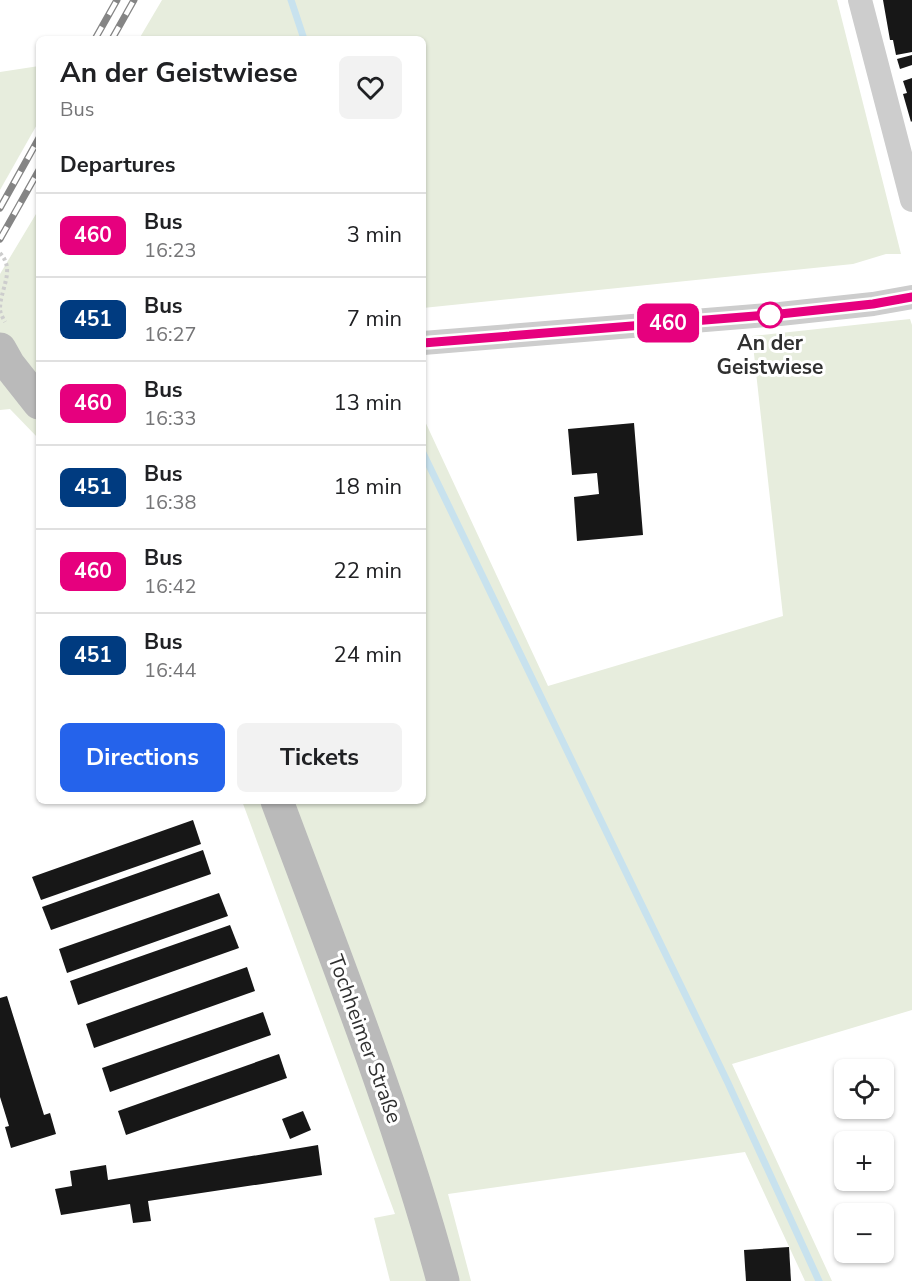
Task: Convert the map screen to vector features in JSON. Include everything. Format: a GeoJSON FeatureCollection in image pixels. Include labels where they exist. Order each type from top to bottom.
{"type":"FeatureCollection","features":[{"type":"Feature","properties":{"kind":"main road"},"geometry":{"type":"LineString","coordinates":[[4,339],[16,374],[36,399]]}},
{"type":"Feature","properties":{"kind":"main road","name":"Tochheimer Straße"},"geometry":{"type":"LineString","coordinates":[[278,804],[404,1149],[443,1281]]}},
{"type":"Feature","properties":{"kind":"street"},"geometry":{"type":"LineString","coordinates":[[860,0],[912,200]]}},
{"type":"Feature","properties":{"kind":"street"},"geometry":{"type":"LineString","coordinates":[[426,344],[780,314],[873,304],[912,297]]}},
{"type":"Feature","properties":{"kind":"path"},"geometry":{"type":"LineString","coordinates":[[0,253],[8,273],[0,309],[4,339]]}},
{"type":"Feature","properties":{"kind":"green space"},"geometry":{"type":"Polygon","coordinates":[[[162,0],[837,0],[901,254],[886,254],[853,264],[426,308],[426,36],[141,36],[162,0]]]}},
{"type":"Feature","properties":{"kind":"green space"},"geometry":{"type":"Polygon","coordinates":[[[36,66],[36,126],[0,190],[0,72],[36,66]]]}},
{"type":"Feature","properties":{"kind":"green space"},"geometry":{"type":"Polygon","coordinates":[[[36,214],[36,436],[10,409],[0,410],[0,274],[36,214]]]}},
{"type":"Feature","properties":{"kind":"green space"},"geometry":{"type":"Polygon","coordinates":[[[910,319],[912,325],[912,1010],[732,1064],[832,1281],[805,1281],[745,1152],[448,1194],[471,1281],[390,1281],[374,1218],[395,1214],[243,804],[426,804],[426,423],[548,686],[783,616],[752,336],[910,319]]]}},
{"type":"Feature","properties":{"kind":"building"},"geometry":{"type":"Polygon","coordinates":[[[883,0],[912,0],[912,52],[896,55],[893,40],[890,40],[883,0]]]}},
{"type":"Feature","properties":{"kind":"building"},"geometry":{"type":"Polygon","coordinates":[[[912,55],[912,65],[900,69],[897,59],[912,55]]]}},
{"type":"Feature","properties":{"kind":"building"},"geometry":{"type":"Polygon","coordinates":[[[912,78],[911,122],[903,94],[907,93],[903,81],[912,78]]]}},
{"type":"Feature","properties":{"kind":"building"},"geometry":{"type":"Polygon","coordinates":[[[634,423],[643,535],[577,541],[574,497],[599,494],[597,473],[572,475],[568,429],[634,423]]]}},
{"type":"Feature","properties":{"kind":"building"},"geometry":{"type":"Polygon","coordinates":[[[193,820],[201,844],[41,900],[32,877],[193,820]]]}},
{"type":"Feature","properties":{"kind":"building"},"geometry":{"type":"Polygon","coordinates":[[[203,850],[211,874],[51,930],[42,907],[203,850]]]}},
{"type":"Feature","properties":{"kind":"building"},"geometry":{"type":"Polygon","coordinates":[[[219,893],[228,916],[67,973],[59,949],[219,893]]]}},
{"type":"Feature","properties":{"kind":"building"},"geometry":{"type":"Polygon","coordinates":[[[230,925],[239,948],[78,1005],[70,981],[230,925]]]}},
{"type":"Feature","properties":{"kind":"building"},"geometry":{"type":"Polygon","coordinates":[[[247,967],[255,991],[94,1048],[86,1024],[247,967]]]}},
{"type":"Feature","properties":{"kind":"building"},"geometry":{"type":"Polygon","coordinates":[[[7,996],[44,1115],[50,1113],[56,1134],[11,1148],[5,1127],[9,1126],[0,1097],[0,998],[7,996]]]}},
{"type":"Feature","properties":{"kind":"building"},"geometry":{"type":"Polygon","coordinates":[[[263,1012],[271,1035],[110,1092],[102,1068],[263,1012]]]}},
{"type":"Feature","properties":{"kind":"building"},"geometry":{"type":"Polygon","coordinates":[[[279,1054],[287,1078],[126,1135],[118,1111],[279,1054]]]}},
{"type":"Feature","properties":{"kind":"building"},"geometry":{"type":"Polygon","coordinates":[[[303,1111],[311,1130],[290,1139],[282,1119],[303,1111]]]}},
{"type":"Feature","properties":{"kind":"building"},"geometry":{"type":"Polygon","coordinates":[[[318,1145],[322,1175],[148,1201],[151,1221],[133,1223],[130,1204],[61,1215],[55,1189],[72,1186],[70,1171],[106,1165],[108,1180],[318,1145]]]}},
{"type":"Feature","properties":{"kind":"building"},"geometry":{"type":"Polygon","coordinates":[[[789,1247],[791,1281],[746,1281],[744,1250],[789,1247]]]}},
{"type":"Feature","properties":{"kind":"waterway"},"geometry":{"type":"LineString","coordinates":[[291,0],[303,36]]}},
{"type":"Feature","properties":{"kind":"waterway"},"geometry":{"type":"LineString","coordinates":[[426,459],[728,1083],[819,1281]]}},
{"type":"Feature","properties":{"kind":"railway"},"geometry":{"type":"LineString","coordinates":[[97,36],[117,0]]}},
{"type":"Feature","properties":{"kind":"railway"},"geometry":{"type":"LineString","coordinates":[[114,36],[134,0]]}},
{"type":"Feature","properties":{"kind":"railway"},"geometry":{"type":"LineString","coordinates":[[0,208],[36,143]]}},
{"type":"Feature","properties":{"kind":"railway"},"geometry":{"type":"LineString","coordinates":[[0,239],[36,175]]}},
{"type":"Feature","properties":{"kind":"bus line","name":"460"},"geometry":{"type":"LineString","coordinates":[[426,343],[780,314],[873,304],[912,297]]}},
{"type":"Feature","properties":{"kind":"place","name":"An der Geistwiese"},"geometry":{"type":"Point","coordinates":[770,315]}}]}
